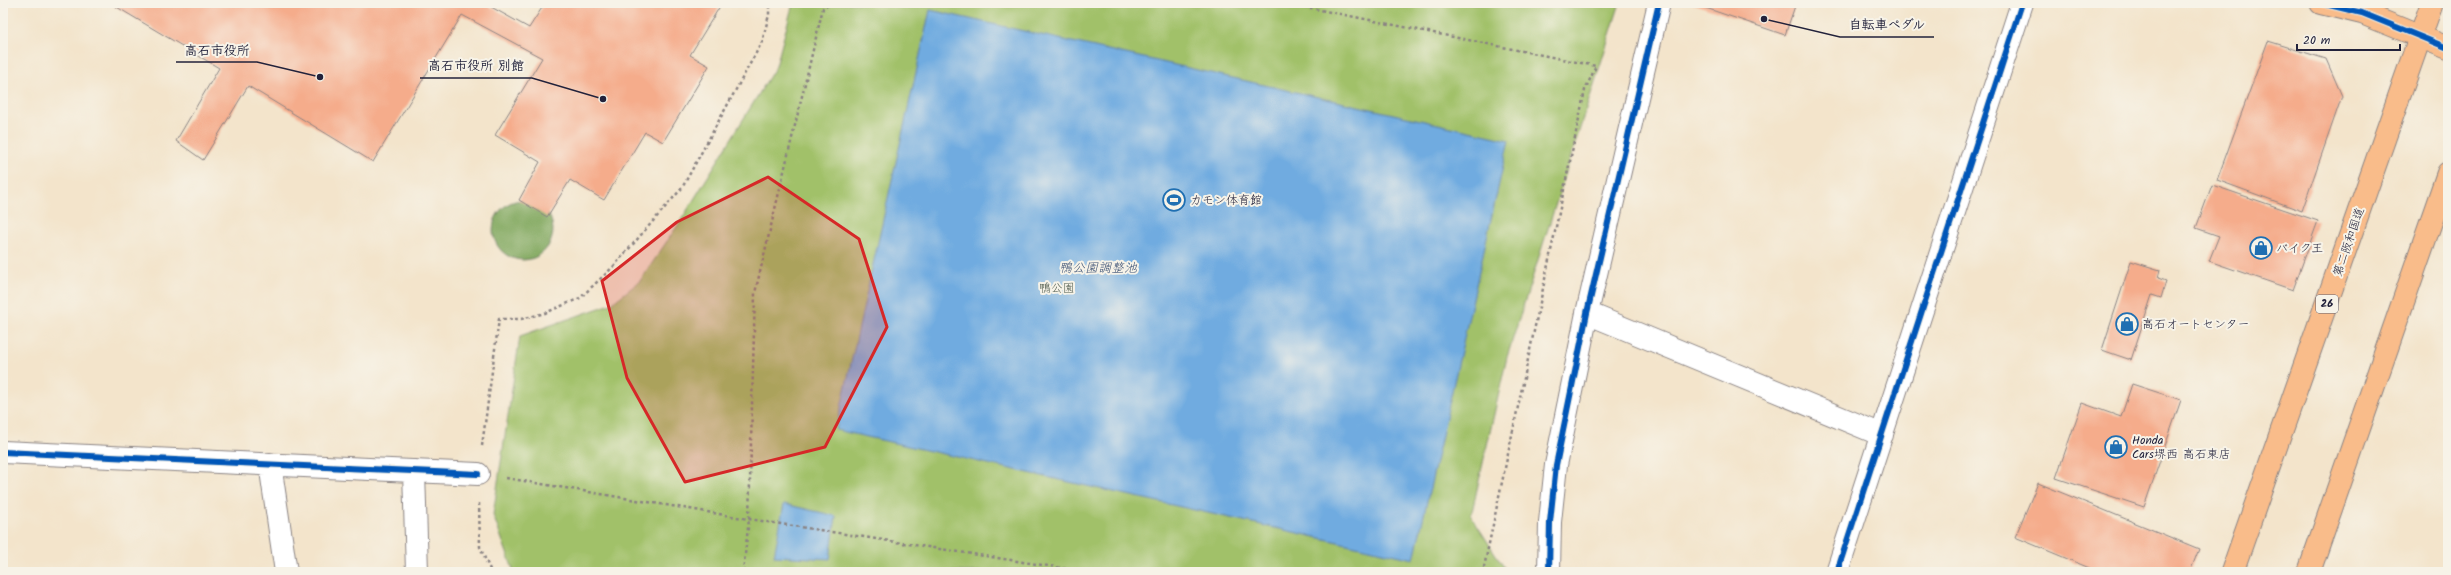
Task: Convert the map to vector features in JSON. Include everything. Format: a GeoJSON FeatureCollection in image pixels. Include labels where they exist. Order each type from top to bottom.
{"type":"FeatureCollection","features":[{"type":"Feature","properties":{"kind":"main road"},"geometry":{"type":"LineString","coordinates":[[2321,3],[2362,13],[2448,48]]}},
{"type":"Feature","properties":{"kind":"main road","name":"第二阪和国道"},"geometry":{"type":"LineString","coordinates":[[2232,572],[2432,3]]}},
{"type":"Feature","properties":{"kind":"main road"},"geometry":{"type":"LineString","coordinates":[[2309,572],[2448,173]]}},
{"type":"Feature","properties":{"kind":"street"},"geometry":{"type":"LineString","coordinates":[[1549,572],[1550,522],[1556,465],[1587,313],[1660,3]]}},
{"type":"Feature","properties":{"kind":"street"},"geometry":{"type":"LineString","coordinates":[[1836,572],[2022,3]]}},
{"type":"Feature","properties":{"kind":"street"},"geometry":{"type":"LineString","coordinates":[[1587,313],[1882,435]]}},
{"type":"Feature","properties":{"kind":"street"},"geometry":{"type":"LineString","coordinates":[[3,452],[478,474]]}},
{"type":"Feature","properties":{"kind":"street"},"geometry":{"type":"LineString","coordinates":[[270,464],[286,572]]}},
{"type":"Feature","properties":{"kind":"street"},"geometry":{"type":"LineString","coordinates":[[414,471],[417,572]]}},
{"type":"Feature","properties":{"kind":"path"},"geometry":{"type":"LineString","coordinates":[[491,572],[480,547],[478,474],[499,319],[521,319],[545,313],[580,298],[613,267],[682,188],[762,42],[769,15],[769,3]]}},
{"type":"Feature","properties":{"kind":"path"},"geometry":{"type":"LineString","coordinates":[[743,572],[749,519],[755,293],[823,8],[832,3]]}},
{"type":"Feature","properties":{"kind":"path"},"geometry":{"type":"LineString","coordinates":[[1286,3],[1596,66],[1585,90],[1482,572]]}},
{"type":"Feature","properties":{"kind":"path"},"geometry":{"type":"LineString","coordinates":[[478,474],[749,519],[1087,572]]}},
{"type":"Feature","properties":{"kind":"highlighted area"},"geometry":{"type":"Polygon","coordinates":[[[768,177],[859,239],[887,327],[825,447],[685,482],[627,378],[602,281],[677,222],[768,177]]]}},
{"type":"Feature","properties":{"kind":"green space","name":"鴨公園"},"geometry":{"type":"Polygon","coordinates":[[[793,3],[1620,3],[1507,357],[1471,516],[1507,572],[514,572],[493,515],[520,336],[611,304],[640,281],[680,222],[776,66],[793,3]]]}},
{"type":"Feature","properties":{"kind":"green space"},"geometry":{"type":"Polygon","coordinates":[[[523,200],[539,205],[544,209],[548,214],[553,230],[548,246],[544,251],[539,255],[523,260],[507,255],[502,251],[498,246],[493,230],[498,214],[502,209],[507,205],[523,200]]]}},
{"type":"Feature","properties":{"kind":"water","name":"鴨公園調整池"},"geometry":{"type":"Polygon","coordinates":[[[930,10],[1509,140],[1414,559],[836,430],[930,10]]]}},
{"type":"Feature","properties":{"kind":"water"},"geometry":{"type":"Polygon","coordinates":[[[784,504],[836,516],[830,559],[774,556],[784,504]]]}},
{"type":"Feature","properties":{"kind":"building"},"geometry":{"type":"Polygon","coordinates":[[[110,3],[484,3],[529,28],[545,3],[722,3],[690,55],[709,66],[663,142],[645,132],[604,200],[570,180],[547,217],[519,200],[540,162],[495,135],[542,58],[462,15],[373,162],[248,86],[203,160],[176,141],[219,68],[110,3]]]}},
{"type":"Feature","properties":{"kind":"building"},"geometry":{"type":"Polygon","coordinates":[[[1691,3],[1796,3],[1785,35],[1691,3]]]}},
{"type":"Feature","properties":{"kind":"building"},"geometry":{"type":"Polygon","coordinates":[[[2268,41],[2326,59],[2342,96],[2302,211],[2217,180],[2268,41]]]}},
{"type":"Feature","properties":{"kind":"building","name":"バイク王"},"geometry":{"type":"Polygon","coordinates":[[[2212,185],[2318,221],[2293,290],[2209,261],[2219,236],[2196,228],[2212,185]]]}},
{"type":"Feature","properties":{"kind":"building","name":"高石オートセンター"},"geometry":{"type":"Polygon","coordinates":[[[2131,261],[2160,270],[2158,278],[2166,281],[2161,298],[2152,295],[2131,360],[2102,350],[2131,261]]]}},
{"type":"Feature","properties":{"kind":"building","name":"Honda Cars堺西 高石東店"},"geometry":{"type":"Polygon","coordinates":[[[2132,384],[2181,400],[2144,507],[2056,478],[2082,403],[2121,417],[2132,384]]]}},
{"type":"Feature","properties":{"kind":"building"},"geometry":{"type":"Polygon","coordinates":[[[2038,483],[2199,549],[2190,572],[2099,572],[2015,537],[2038,483]]]}},
{"type":"Feature","properties":{"kind":"cycle path"},"geometry":{"type":"LineString","coordinates":[[1549,572],[1550,522],[1556,465],[1587,313],[1659,3]]}},
{"type":"Feature","properties":{"kind":"cycle path"},"geometry":{"type":"LineString","coordinates":[[1837,572],[2022,3]]}},
{"type":"Feature","properties":{"kind":"cycle path"},"geometry":{"type":"LineString","coordinates":[[2321,3],[2362,13],[2448,48]]}},
{"type":"Feature","properties":{"kind":"cycle path"},"geometry":{"type":"LineString","coordinates":[[3,452],[478,474]]}},
{"type":"Feature","properties":{"kind":"place","name":"自転車ペダル"},"geometry":{"type":"Point","coordinates":[1764,19]}},
{"type":"Feature","properties":{"kind":"place","name":"高石市役所"},"geometry":{"type":"Point","coordinates":[320,77]}},
{"type":"Feature","properties":{"kind":"place","name":"高石市役所 別館"},"geometry":{"type":"Point","coordinates":[603,99]}},
{"type":"Feature","properties":{"kind":"place","name":"カモン体育館"},"geometry":{"type":"Point","coordinates":[1174,200]}},
{"type":"Feature","properties":{"kind":"place","name":"バイク王"},"geometry":{"type":"Point","coordinates":[2261,248]}},
{"type":"Feature","properties":{"kind":"place","name":"高石オートセンター"},"geometry":{"type":"Point","coordinates":[2127,324]}},
{"type":"Feature","properties":{"kind":"place","name":"Honda Cars堺西 高石東店"},"geometry":{"type":"Point","coordinates":[2116,447]}}]}
